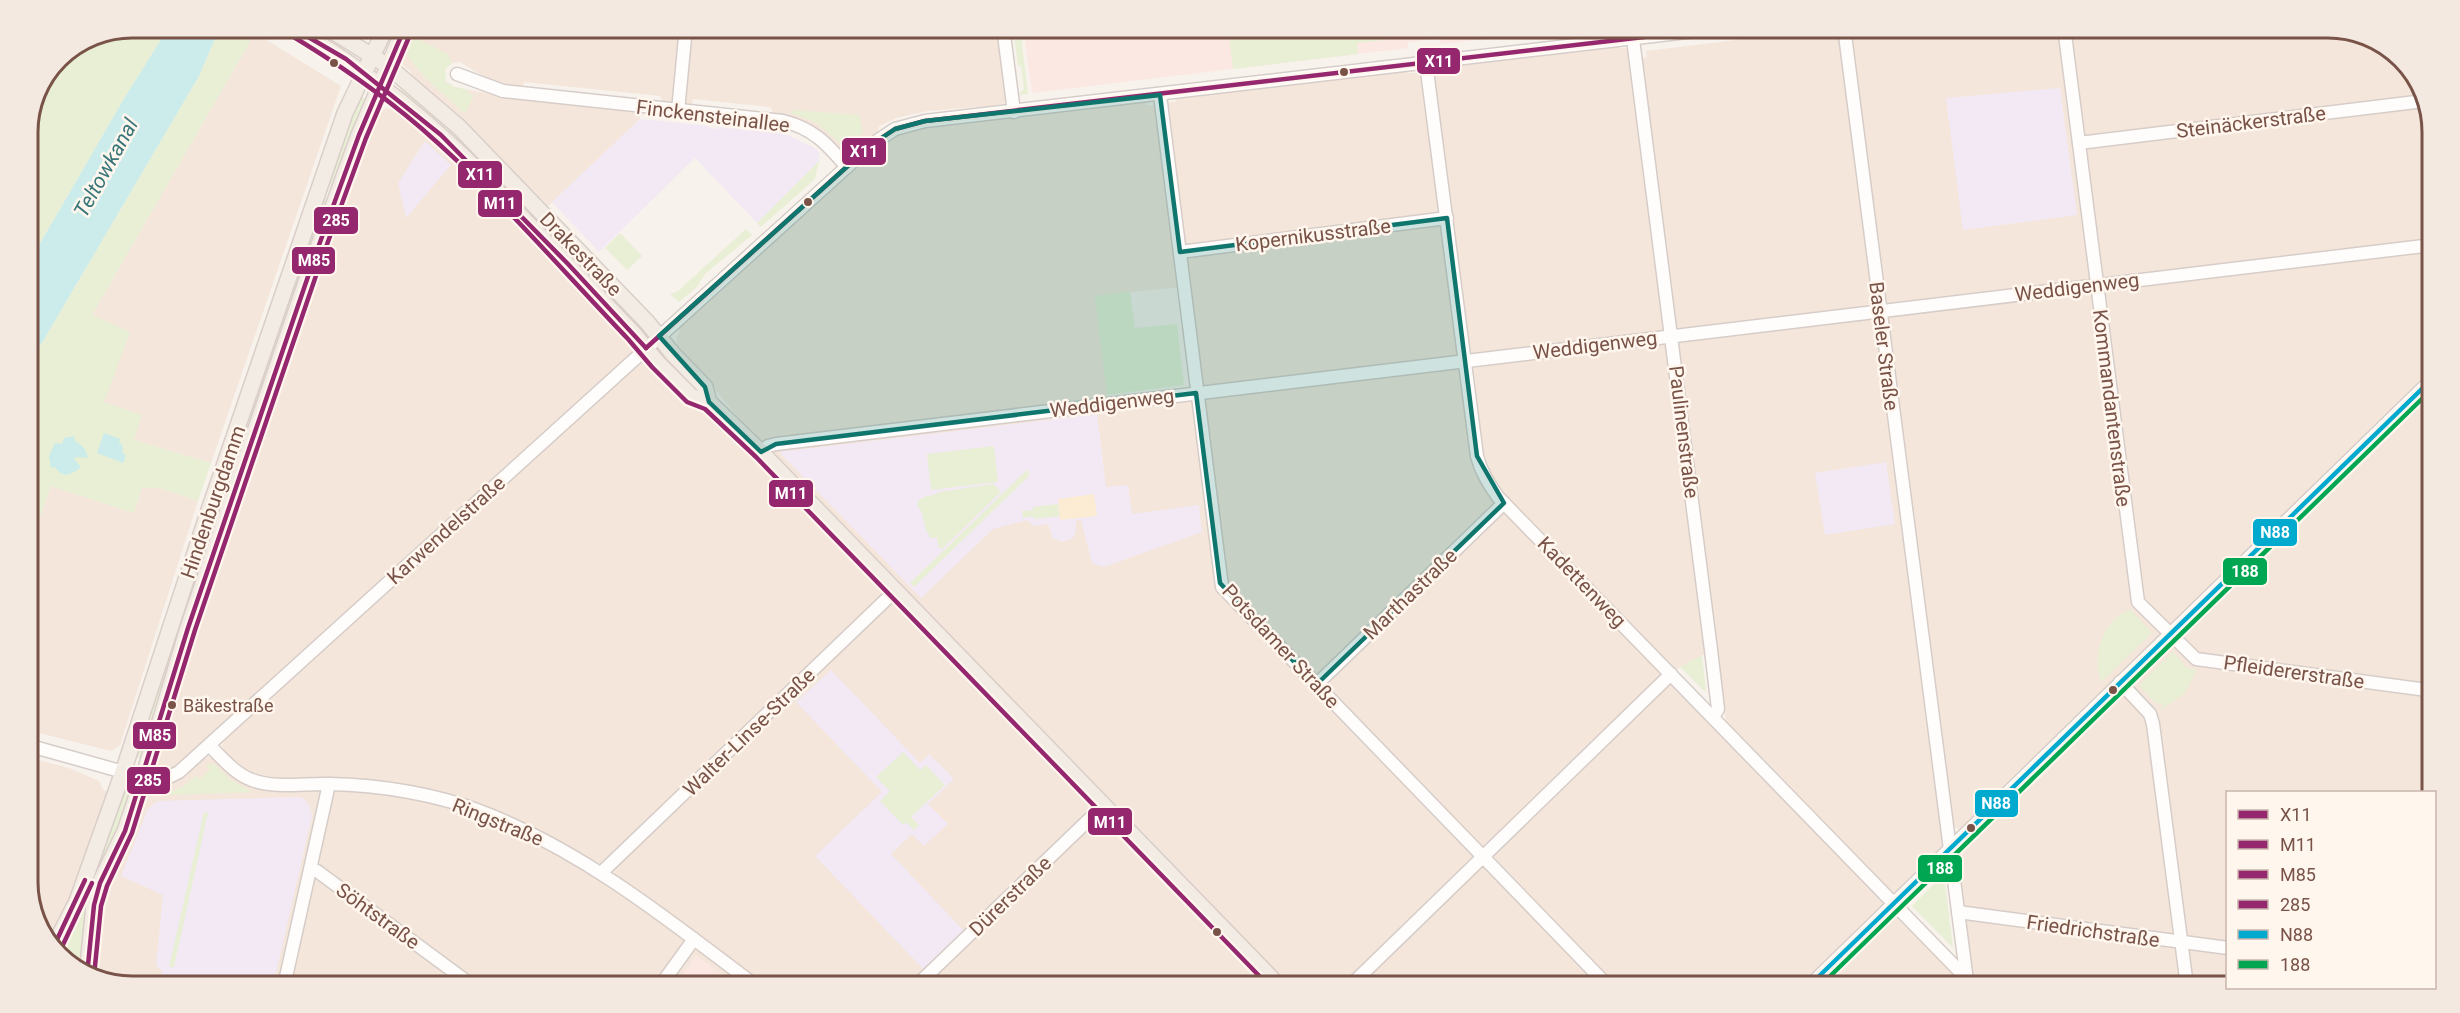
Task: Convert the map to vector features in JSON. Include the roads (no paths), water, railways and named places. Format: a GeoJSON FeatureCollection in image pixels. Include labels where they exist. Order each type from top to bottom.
{"type":"FeatureCollection","features":[{"type":"Feature","properties":{"kind":"main road","name":"Drakestraße"},"geometry":{"type":"LineString","coordinates":[[308,37],[346,59],[363,72],[441,135],[466,159],[692,397],[709,402],[761,452],[1269,976]]}},
{"type":"Feature","properties":{"kind":"main road","name":"Drakestraße"},"geometry":{"type":"LineString","coordinates":[[342,37],[388,66],[459,127],[659,336],[705,387],[709,402]]}},
{"type":"Feature","properties":{"kind":"main road","name":"Hindenburgdamm"},"geometry":{"type":"LineString","coordinates":[[57,939],[77,901],[123,772],[345,113],[381,37]]}},
{"type":"Feature","properties":{"kind":"main road","name":"Hindenburgdamm"},"geometry":{"type":"LineString","coordinates":[[88,965],[94,905],[100,883],[125,831],[188,628],[315,256],[379,85],[401,37]]}},
{"type":"Feature","properties":{"kind":"street"},"geometry":{"type":"LineString","coordinates":[[678,111],[685,37]]}},
{"type":"Feature","properties":{"kind":"street"},"geometry":{"type":"LineString","coordinates":[[1004,37],[1014,112]]}},
{"type":"Feature","properties":{"kind":"street"},"geometry":{"type":"LineString","coordinates":[[847,167],[871,145],[895,129],[925,121],[1649,37]]}},
{"type":"Feature","properties":{"kind":"street","name":"Baseler Straße"},"geometry":{"type":"LineString","coordinates":[[1845,37],[1968,976]]}},
{"type":"Feature","properties":{"kind":"street","name":"Kommandantenstraße"},"geometry":{"type":"LineString","coordinates":[[2065,37],[2134,584],[2138,602],[2170,635]]}},
{"type":"Feature","properties":{"kind":"street","name":"Paulinenstraße"},"geometry":{"type":"LineString","coordinates":[[1633,39],[1718,709],[1713,717]]}},
{"type":"Feature","properties":{"kind":"street","name":"Kadettenweg"},"geometry":{"type":"LineString","coordinates":[[1426,63],[1477,456],[1490,485],[1504,503],[1962,976]]}},
{"type":"Feature","properties":{"kind":"street","name":"Finckensteinallee"},"geometry":{"type":"LineString","coordinates":[[457,74],[503,92],[783,121],[818,135],[847,167]]}},
{"type":"Feature","properties":{"kind":"street","name":"Potsdamer Straße"},"geometry":{"type":"LineString","coordinates":[[1160,95],[1220,583],[1598,976]]}},
{"type":"Feature","properties":{"kind":"street","name":"Steinäckerstraße"},"geometry":{"type":"LineString","coordinates":[[2079,143],[2418,102]]}},
{"type":"Feature","properties":{"kind":"street","name":"Karwendelstraße"},"geometry":{"type":"LineString","coordinates":[[143,778],[152,780],[167,778],[179,772],[210,746],[847,167]]}},
{"type":"Feature","properties":{"kind":"street","name":"Kopernikusstraße"},"geometry":{"type":"LineString","coordinates":[[1180,252],[1447,218]]}},
{"type":"Feature","properties":{"kind":"street","name":"Weddigenweg"},"geometry":{"type":"LineString","coordinates":[[761,452],[768,446],[776,444],[2422,246]]}},
{"type":"Feature","properties":{"kind":"street"},"geometry":{"type":"LineString","coordinates":[[1819,976],[2422,389]]}},
{"type":"Feature","properties":{"kind":"street","name":"Marthastraße"},"geometry":{"type":"LineString","coordinates":[[1316,685],[1504,503]]}},
{"type":"Feature","properties":{"kind":"street","name":"Walter-Linse-Straße"},"geometry":{"type":"LineString","coordinates":[[602,872],[895,591]]}},
{"type":"Feature","properties":{"kind":"street","name":"Pfleidererstraße"},"geometry":{"type":"LineString","coordinates":[[2170,635],[2196,659],[2422,689]]}},
{"type":"Feature","properties":{"kind":"street"},"geometry":{"type":"LineString","coordinates":[[1360,976],[1671,674]]}},
{"type":"Feature","properties":{"kind":"street"},"geometry":{"type":"LineString","coordinates":[[2120,682],[2150,714],[2153,724],[2186,976]]}},
{"type":"Feature","properties":{"kind":"street","name":"Ringstraße"},"geometry":{"type":"LineString","coordinates":[[210,746],[239,773],[252,781],[282,786],[329,784],[378,788],[426,796],[474,809],[525,830],[602,872],[743,976]]}},
{"type":"Feature","properties":{"kind":"street"},"geometry":{"type":"LineString","coordinates":[[38,748],[143,778]]}},
{"type":"Feature","properties":{"kind":"street"},"geometry":{"type":"LineString","coordinates":[[286,976],[329,784]]}},
{"type":"Feature","properties":{"kind":"street","name":"Dürerstraße"},"geometry":{"type":"LineString","coordinates":[[926,976],[1104,805]]}},
{"type":"Feature","properties":{"kind":"street","name":"Söhtstraße"},"geometry":{"type":"LineString","coordinates":[[311,870],[317,871],[459,976]]}},
{"type":"Feature","properties":{"kind":"street","name":"Friedrichstraße"},"geometry":{"type":"LineString","coordinates":[[1958,912],[2226,948]]}},
{"type":"Feature","properties":{"kind":"street"},"geometry":{"type":"LineString","coordinates":[[667,976],[694,939]]}},
{"type":"Feature","properties":{"kind":"water","name":"Teltowkanal"},"geometry":{"type":"Polygon","coordinates":[[[163,37],[216,37],[199,76],[38,349],[38,247],[163,37]]]}},
{"type":"Feature","properties":{"kind":"water"},"geometry":{"type":"Polygon","coordinates":[[[104,433],[120,439],[123,454],[126,455],[123,463],[97,453],[104,433]]]}},
{"type":"Feature","properties":{"kind":"water"},"geometry":{"type":"Polygon","coordinates":[[[74,436],[75,441],[82,446],[88,458],[76,457],[74,459],[81,467],[70,474],[61,473],[55,467],[51,468],[49,456],[55,443],[62,444],[64,438],[74,436]]]}},
{"type":"Feature","properties":{"kind":"place","name":"Bäkestraße"},"geometry":{"type":"Point","coordinates":[172,705]}}]}
